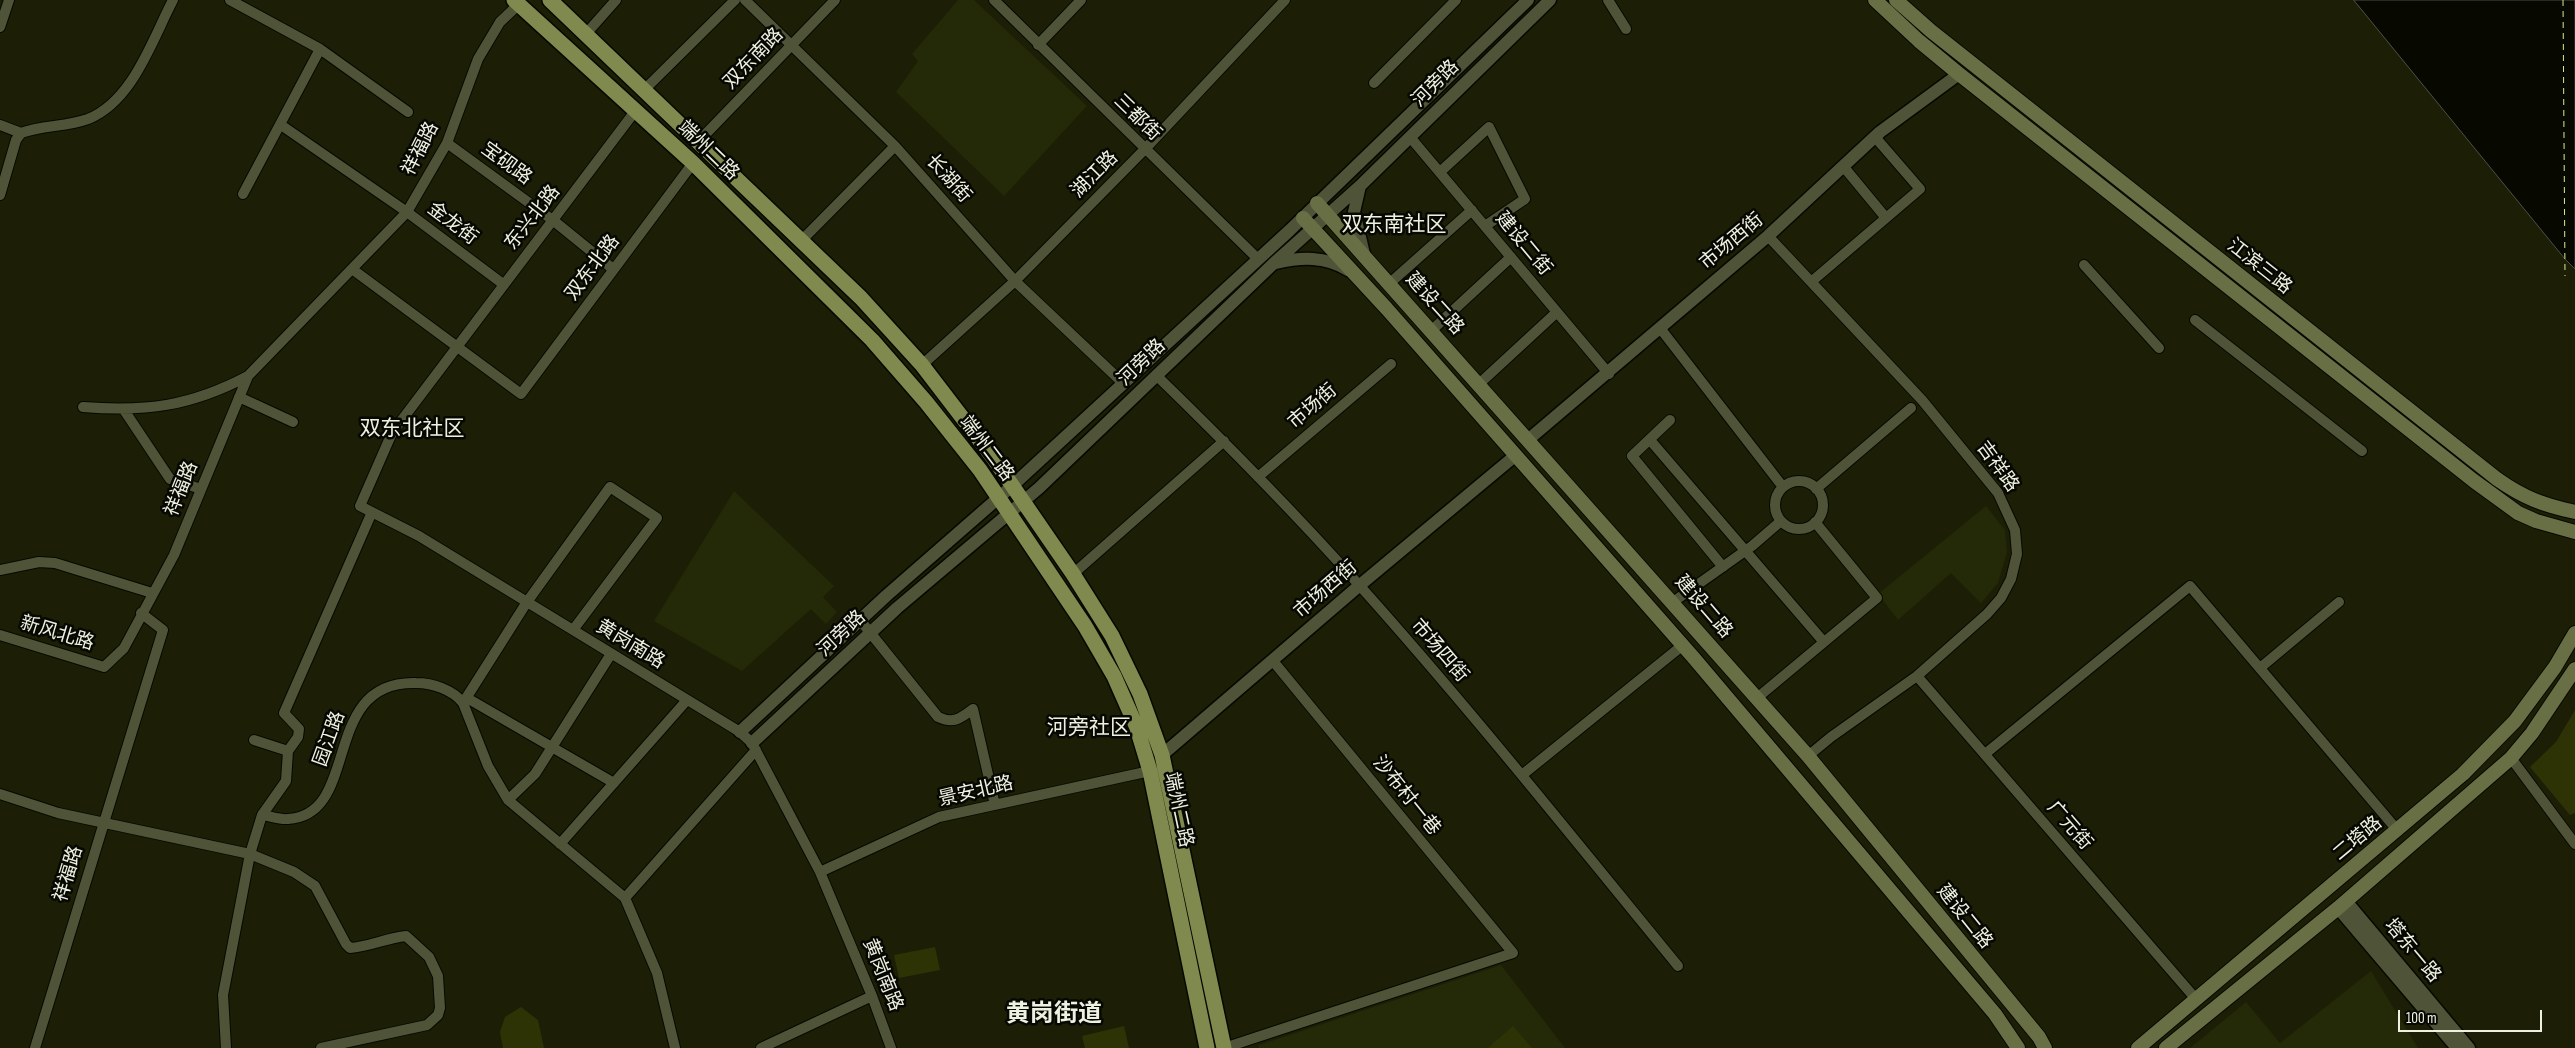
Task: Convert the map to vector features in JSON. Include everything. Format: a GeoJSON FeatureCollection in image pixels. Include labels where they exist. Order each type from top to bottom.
{"type":"FeatureCollection","features":[{"type":"Feature","properties":{"kind":"main road","name":"端州二路"},"geometry":{"type":"LineString","coordinates":[[550,0],[861,298],[922,365],[994,459],[1073,574],[1116,644],[1140,694],[1162,754],[1224,1048]]}},
{"type":"Feature","properties":{"kind":"main road","name":"江滨三路"},"geometry":{"type":"LineString","coordinates":[[1875,0],[1919,41],[1959,74],[2474,481],[2518,513],[2536,521],[2575,532]]}},
{"type":"Feature","properties":{"kind":"main road","name":"江滨三路"},"geometry":{"type":"LineString","coordinates":[[1896,0],[1930,31],[2497,479],[2521,495],[2542,505],[2575,512]]}},
{"type":"Feature","properties":{"kind":"main road","name":"端州二路"},"geometry":{"type":"LineString","coordinates":[[516,2],[692,163],[872,340],[926,402],[980,470],[1085,626],[1114,676],[1137,728],[1150,771],[1207,1048]]}},
{"type":"Feature","properties":{"kind":"main road","name":"建设二路"},"geometry":{"type":"LineString","coordinates":[[1317,203],[1674,602],[1808,756],[2042,1042],[2051,1048]]}},
{"type":"Feature","properties":{"kind":"main road","name":"建设二路"},"geometry":{"type":"LineString","coordinates":[[1302,218],[1388,309],[1683,645],[1995,1014],[2018,1048]]}},
{"type":"Feature","properties":{"kind":"main road"},"geometry":{"type":"LineString","coordinates":[[1388,309],[1401,296]]}},
{"type":"Feature","properties":{"kind":"main road"},"geometry":{"type":"LineString","coordinates":[[980,470],[994,459]]}},
{"type":"Feature","properties":{"kind":"main road"},"geometry":{"type":"LineString","coordinates":[[1039,560],[1055,549]]}},
{"type":"Feature","properties":{"kind":"main road","name":"二塔路"},"geometry":{"type":"LineString","coordinates":[[2138,1048],[2195,998],[2398,831],[2463,774],[2515,721],[2555,667],[2575,633]]}},
{"type":"Feature","properties":{"kind":"main road","name":"二塔路"},"geometry":{"type":"LineString","coordinates":[[2166,1048],[2342,904],[2511,758],[2532,733],[2575,669]]}},
{"type":"Feature","properties":{"kind":"main road"},"geometry":{"type":"LineString","coordinates":[[1995,1014],[2003,1014],[2012,1004]]}},
{"type":"Feature","properties":{"kind":"street"},"geometry":{"type":"LineString","coordinates":[[0,27],[10,0]]}},
{"type":"Feature","properties":{"kind":"street"},"geometry":{"type":"LineString","coordinates":[[0,125],[21,133],[87,119],[117,101],[128,87],[173,0]]}},
{"type":"Feature","properties":{"kind":"street"},"geometry":{"type":"LineString","coordinates":[[230,0],[320,49],[408,112]]}},
{"type":"Feature","properties":{"kind":"street"},"geometry":{"type":"LineString","coordinates":[[585,35],[616,0]]}},
{"type":"Feature","properties":{"kind":"street"},"geometry":{"type":"LineString","coordinates":[[644,90],[735,0]]}},
{"type":"Feature","properties":{"kind":"street","name":"长湖街"},"geometry":{"type":"LineString","coordinates":[[745,0],[790,46],[895,146],[1015,281],[1123,383]]}},
{"type":"Feature","properties":{"kind":"street","name":"双东南路"},"geometry":{"type":"LineString","coordinates":[[698,142],[835,0]]}},
{"type":"Feature","properties":{"kind":"street","name":"三都街"},"geometry":{"type":"LineString","coordinates":[[994,0],[1258,259]]}},
{"type":"Feature","properties":{"kind":"street"},"geometry":{"type":"LineString","coordinates":[[1038,45],[1081,0]]}},
{"type":"Feature","properties":{"kind":"street","name":"湖江路"},"geometry":{"type":"LineString","coordinates":[[922,365],[1015,281],[1145,149],[1285,0]]}},
{"type":"Feature","properties":{"kind":"street"},"geometry":{"type":"LineString","coordinates":[[1374,83],[1456,0]]}},
{"type":"Feature","properties":{"kind":"street","name":"河旁路"},"geometry":{"type":"LineString","coordinates":[[740,732],[860,620],[1012,486],[1258,259],[1528,0]]}},
{"type":"Feature","properties":{"kind":"street","name":"河旁路"},"geometry":{"type":"LineString","coordinates":[[625,898],[754,747],[871,633],[1023,502],[1273,264],[1360,186],[1550,0]]}},
{"type":"Feature","properties":{"kind":"street"},"geometry":{"type":"LineString","coordinates":[[1608,0],[1626,29]]}},
{"type":"Feature","properties":{"kind":"street","name":"祥福路"},"geometry":{"type":"LineString","coordinates":[[34,1048],[162,630],[141,613],[174,555],[248,376],[407,212],[448,143],[478,59],[500,22],[516,2]]}},
{"type":"Feature","properties":{"kind":"street"},"geometry":{"type":"LineString","coordinates":[[243,194],[320,49]]}},
{"type":"Feature","properties":{"kind":"street","name":"市场西街"},"geometry":{"type":"LineString","coordinates":[[1529,440],[1609,374],[1768,236],[1875,137],[1959,74]]}},
{"type":"Feature","properties":{"kind":"street","name":"东兴北路"},"geometry":{"type":"LineString","coordinates":[[457,346],[636,110]]}},
{"type":"Feature","properties":{"kind":"street","name":"金龙街"},"geometry":{"type":"LineString","coordinates":[[281,124],[407,212],[503,284]]}},
{"type":"Feature","properties":{"kind":"street"},"geometry":{"type":"LineString","coordinates":[[1440,172],[1490,127],[1525,199],[1485,226]]}},
{"type":"Feature","properties":{"kind":"street"},"geometry":{"type":"LineString","coordinates":[[0,195],[16,140],[21,133]]}},
{"type":"Feature","properties":{"kind":"street","name":"建设二街"},"geometry":{"type":"LineString","coordinates":[[1410,137],[1609,374]]}},
{"type":"Feature","properties":{"kind":"street"},"geometry":{"type":"LineString","coordinates":[[1811,282],[1920,189],[1875,137]]}},
{"type":"Feature","properties":{"kind":"street","name":"宝砚路"},"geometry":{"type":"LineString","coordinates":[[448,143],[554,220],[613,269]]}},
{"type":"Feature","properties":{"kind":"street"},"geometry":{"type":"LineString","coordinates":[[801,241],[895,146]]}},
{"type":"Feature","properties":{"kind":"street","name":"双东北路"},"geometry":{"type":"LineString","coordinates":[[457,346],[521,394],[692,163]]}},
{"type":"Feature","properties":{"kind":"street"},"geometry":{"type":"LineString","coordinates":[[1843,166],[1886,218]]}},
{"type":"Feature","properties":{"kind":"street"},"geometry":{"type":"LineString","coordinates":[[1360,186],[1354,212],[1364,254]]}},
{"type":"Feature","properties":{"kind":"street"},"geometry":{"type":"LineString","coordinates":[[1390,283],[1472,210]]}},
{"type":"Feature","properties":{"kind":"street","name":"吉祥路"},"geometry":{"type":"LineString","coordinates":[[1768,236],[1922,400],[1998,493],[2015,530],[2017,554],[2011,579],[2001,598],[1987,614],[1918,676],[1830,738],[1808,756]]}},
{"type":"Feature","properties":{"kind":"street"},"geometry":{"type":"LineString","coordinates":[[1432,330],[1511,257]]}},
{"type":"Feature","properties":{"kind":"street"},"geometry":{"type":"LineString","coordinates":[[1273,264],[1310,258],[1336,262],[1352,272]]}},
{"type":"Feature","properties":{"kind":"street"},"geometry":{"type":"LineString","coordinates":[[2084,265],[2160,348]]}},
{"type":"Feature","properties":{"kind":"street"},"geometry":{"type":"LineString","coordinates":[[226,1048],[223,995],[250,854],[262,815],[286,781],[288,751],[298,737],[299,729],[284,713],[372,512],[360,506],[392,433],[457,346],[352,269]]}},
{"type":"Feature","properties":{"kind":"street"},"geometry":{"type":"LineString","coordinates":[[1479,384],[1557,312]]}},
{"type":"Feature","properties":{"kind":"street"},"geometry":{"type":"LineString","coordinates":[[2195,320],[2362,451]]}},
{"type":"Feature","properties":{"kind":"street"},"geometry":{"type":"LineString","coordinates":[[1660,328],[1782,487]]}},
{"type":"Feature","properties":{"kind":"street","name":"市场街"},"geometry":{"type":"LineString","coordinates":[[1258,477],[1391,364]]}},
{"type":"Feature","properties":{"kind":"street","name":"市场四街"},"geometry":{"type":"LineString","coordinates":[[1156,375],[1224,441],[1360,585],[1522,775],[1678,966]]}},
{"type":"Feature","properties":{"kind":"street"},"geometry":{"type":"LineString","coordinates":[[84,407],[124,410],[176,404],[218,391],[248,376]]}},
{"type":"Feature","properties":{"kind":"street"},"geometry":{"type":"LineString","coordinates":[[239,397],[293,422]]}},
{"type":"Feature","properties":{"kind":"street"},"geometry":{"type":"LineString","coordinates":[[1816,489],[1911,408]]}},
{"type":"Feature","properties":{"kind":"street"},"geometry":{"type":"LineString","coordinates":[[124,410],[170,479],[201,489]]}},
{"type":"Feature","properties":{"kind":"street"},"geometry":{"type":"LineString","coordinates":[[1670,420],[1632,456],[1723,567]]}},
{"type":"Feature","properties":{"kind":"street"},"geometry":{"type":"LineString","coordinates":[[1650,440],[1823,641]]}},
{"type":"Feature","properties":{"kind":"street"},"geometry":{"type":"LineString","coordinates":[[1073,574],[1224,441]]}},
{"type":"Feature","properties":{"kind":"street","name":"市场西街"},"geometry":{"type":"LineString","coordinates":[[1162,754],[1516,455]]}},
{"type":"Feature","properties":{"kind":"street"},"geometry":{"type":"LineString","coordinates":[[1804,482],[1816,489],[1822,504],[1821,512],[1815,522],[1804,529],[1795,529],[1781,521],[1775,508],[1775,500],[1782,487],[1789,483],[1804,482]]}},
{"type":"Feature","properties":{"kind":"street"},"geometry":{"type":"LineString","coordinates":[[573,630],[657,518],[610,487],[527,602],[465,701],[488,766],[508,800],[625,898],[657,973],[675,1048]]}},
{"type":"Feature","properties":{"kind":"street","name":"黄岗南路"},"geometry":{"type":"LineString","coordinates":[[372,512],[419,536],[740,732],[754,747],[820,872],[872,996],[891,1048]]}},
{"type":"Feature","properties":{"kind":"street"},"geometry":{"type":"LineString","coordinates":[[1674,602],[1746,551],[1781,521]]}},
{"type":"Feature","properties":{"kind":"street"},"geometry":{"type":"LineString","coordinates":[[1757,698],[1823,641],[1877,598],[1815,522]]}},
{"type":"Feature","properties":{"kind":"street"},"geometry":{"type":"LineString","coordinates":[[0,570],[39,562],[55,563],[152,593]]}},
{"type":"Feature","properties":{"kind":"street"},"geometry":{"type":"LineString","coordinates":[[1985,754],[2190,586],[2398,831]]}},
{"type":"Feature","properties":{"kind":"street"},"geometry":{"type":"LineString","coordinates":[[2260,668],[2339,602]]}},
{"type":"Feature","properties":{"kind":"street","name":"新风北路"},"geometry":{"type":"LineString","coordinates":[[0,635],[104,667],[124,648],[141,613]]}},
{"type":"Feature","properties":{"kind":"street"},"geometry":{"type":"LineString","coordinates":[[860,620],[938,717],[953,721],[973,709],[994,805]]}},
{"type":"Feature","properties":{"kind":"street"},"geometry":{"type":"LineString","coordinates":[[1522,775],[1683,645]]}},
{"type":"Feature","properties":{"kind":"street"},"geometry":{"type":"LineString","coordinates":[[508,800],[535,774],[611,654]]}},
{"type":"Feature","properties":{"kind":"street","name":"沙布村一巷"},"geometry":{"type":"LineString","coordinates":[[1224,1048],[1513,953],[1273,661]]}},
{"type":"Feature","properties":{"kind":"street","name":"广元街"},"geometry":{"type":"LineString","coordinates":[[1918,676],[2195,998]]}},
{"type":"Feature","properties":{"kind":"street","name":"园江路"},"geometry":{"type":"LineString","coordinates":[[262,815],[292,818],[309,813],[318,806],[333,780],[346,738],[357,712],[366,700],[377,692],[404,682],[424,683],[442,688],[553,746],[614,783]]}},
{"type":"Feature","properties":{"kind":"street"},"geometry":{"type":"LineString","coordinates":[[560,844],[687,700]]}},
{"type":"Feature","properties":{"kind":"street"},"geometry":{"type":"LineString","coordinates":[[254,740],[288,751]]}},
{"type":"Feature","properties":{"kind":"street"},"geometry":{"type":"LineString","coordinates":[[2511,758],[2575,844]]}},
{"type":"Feature","properties":{"kind":"street","name":"景安北路"},"geometry":{"type":"LineString","coordinates":[[820,872],[939,817],[1150,771]]}},
{"type":"Feature","properties":{"kind":"street"},"geometry":{"type":"LineString","coordinates":[[0,794],[58,813],[250,854],[294,872],[314,886],[350,948],[406,936],[429,957],[438,976],[440,1008],[438,1015],[427,1025],[320,1048]]}},
{"type":"Feature","properties":{"kind":"street","name":"塔东一路"},"geometry":{"type":"LineString","coordinates":[[2342,904],[2456,1048]]}},
{"type":"Feature","properties":{"kind":"street","name":"塔东一路"},"geometry":{"type":"LineString","coordinates":[[2342,904],[2469,1048]]}},
{"type":"Feature","properties":{"kind":"street"},"geometry":{"type":"LineString","coordinates":[[761,1048],[872,996]]}},
{"type":"Feature","properties":{"kind":"shaded area"},"geometry":{"type":"Polygon","coordinates":[[[958,0],[974,0],[1087,106],[1004,196],[896,92],[918,61],[912,54],[958,0]]]}},
{"type":"Feature","properties":{"kind":"shaded area"},"geometry":{"type":"Polygon","coordinates":[[[2354,0],[2575,0],[2575,269],[2565,259],[2354,0]]]}},
{"type":"Feature","properties":{"kind":"shaded area"},"geometry":{"type":"Polygon","coordinates":[[[734,491],[834,586],[823,597],[837,612],[826,624],[811,609],[742,671],[654,621],[734,491]]]}},
{"type":"Feature","properties":{"kind":"shaded area"},"geometry":{"type":"Polygon","coordinates":[[[1986,506],[2005,530],[2007,552],[1998,583],[1981,603],[1951,573],[1898,620],[1878,594],[1986,506]]]}},
{"type":"Feature","properties":{"kind":"shaded area"},"geometry":{"type":"Polygon","coordinates":[[[2575,710],[2575,813],[2570,815],[2530,767],[2556,742],[2575,710]]]}},
{"type":"Feature","properties":{"kind":"shaded area"},"geometry":{"type":"Polygon","coordinates":[[[935,947],[940,970],[899,978],[894,955],[935,947]]]}},
{"type":"Feature","properties":{"kind":"shaded area"},"geometry":{"type":"Polygon","coordinates":[[[1501,965],[1565,1048],[1259,1048],[1259,1045],[1501,965]]]}},
{"type":"Feature","properties":{"kind":"shaded area"},"geometry":{"type":"Polygon","coordinates":[[[2371,971],[2418,1048],[2190,1048],[2246,1002],[2280,1043],[2371,971]]]}},
{"type":"Feature","properties":{"kind":"shaded area"},"geometry":{"type":"Polygon","coordinates":[[[521,1007],[538,1020],[544,1048],[503,1048],[500,1032],[505,1017],[521,1007]]]}},
{"type":"Feature","properties":{"kind":"shaded area"},"geometry":{"type":"Polygon","coordinates":[[[1124,1026],[1129,1048],[1085,1048],[1082,1036],[1124,1026]]]}},
{"type":"Feature","properties":{"kind":"shaded area"},"geometry":{"type":"Polygon","coordinates":[[[1513,1026],[1532,1048],[1488,1048],[1513,1026]]]}},
{"type":"Feature","properties":{"kind":"ferry route"},"geometry":{"type":"LineString","coordinates":[[2563,0],[2565,276]]}},
{"type":"Feature","properties":{"kind":"district","name":"双东南社区"},"geometry":{"type":"Point","coordinates":[1394,226]}},
{"type":"Feature","properties":{"kind":"district","name":"双东北社区"},"geometry":{"type":"Point","coordinates":[412,430]}},
{"type":"Feature","properties":{"kind":"district","name":"河旁社区"},"geometry":{"type":"Point","coordinates":[1089,729]}},
{"type":"Feature","properties":{"kind":"district","name":"黄岗街道"},"geometry":{"type":"Point","coordinates":[1054,1015]}}]}
